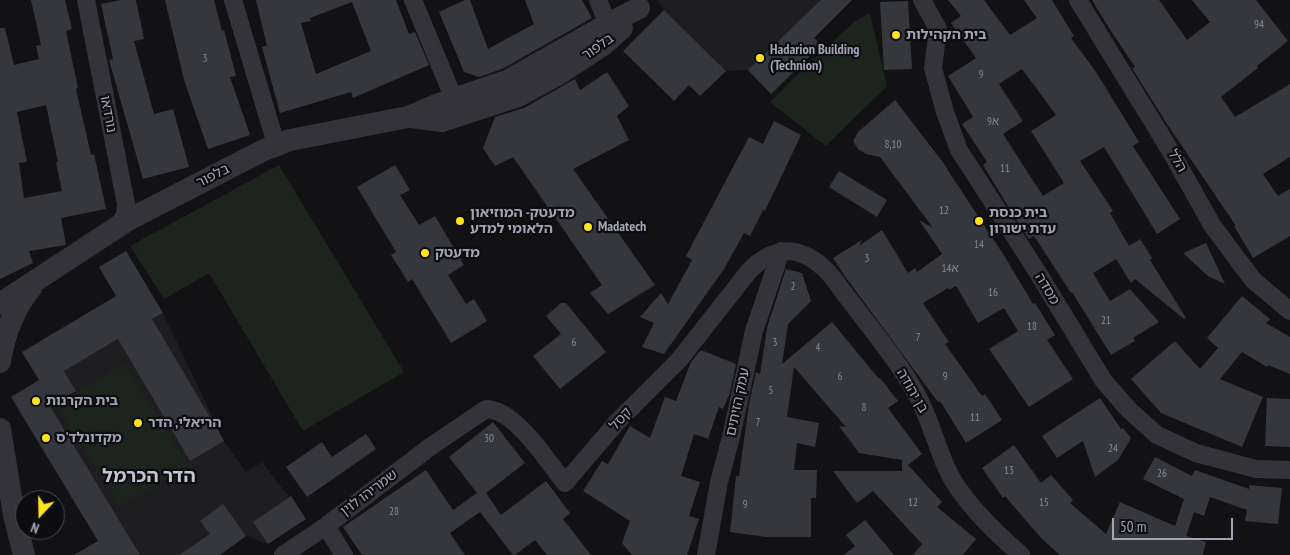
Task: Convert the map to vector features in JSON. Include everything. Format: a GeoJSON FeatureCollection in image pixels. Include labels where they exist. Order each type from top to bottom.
{"type":"FeatureCollection","features":[{"type":"Feature","properties":{"kind":"street","name":"נורדאו"},"geometry":{"type":"LineString","coordinates":[[86,0],[126,204],[125,215],[118,226]]}},
{"type":"Feature","properties":{"kind":"street"},"geometry":{"type":"LineString","coordinates":[[232,0],[276,144]]}},
{"type":"Feature","properties":{"kind":"street"},"geometry":{"type":"LineString","coordinates":[[413,0],[454,100],[453,109],[442,121]]}},
{"type":"Feature","properties":{"kind":"street"},"geometry":{"type":"LineString","coordinates":[[598,0],[608,24]]}},
{"type":"Feature","properties":{"kind":"street","name":"מסדה"},"geometry":{"type":"LineString","coordinates":[[922,0],[938,29],[933,68],[958,150],[1103,380],[1128,410],[1157,435],[1196,453],[1256,469],[1290,470]]}},
{"type":"Feature","properties":{"kind":"street","name":"הלל"},"geometry":{"type":"LineString","coordinates":[[1078,0],[1170,150],[1212,225],[1253,280],[1290,311]]}},
{"type":"Feature","properties":{"kind":"street","name":"בלפור"},"geometry":{"type":"LineString","coordinates":[[408,117],[442,121],[518,96],[557,75],[616,35],[644,4]]}},
{"type":"Feature","properties":{"kind":"street","name":"בלפור"},"geometry":{"type":"LineString","coordinates":[[0,304],[135,216],[276,144],[408,117],[507,81],[644,4]]}},
{"type":"Feature","properties":{"kind":"street","name":"קסל"},"geometry":{"type":"LineString","coordinates":[[455,430],[486,409],[494,409],[518,425],[565,483],[624,414],[675,366],[749,271],[770,254],[781,251]]}},
{"type":"Feature","properties":{"kind":"street","name":"עמק הזיתים"},"geometry":{"type":"LineString","coordinates":[[706,555],[719,482],[754,331],[781,251]]}},
{"type":"Feature","properties":{"kind":"street","name":"בן יהודה"},"geometry":{"type":"LineString","coordinates":[[781,251],[799,253],[810,258],[823,266],[833,278],[898,366],[916,394],[923,406],[948,471],[967,499],[1000,536],[1021,555]]}},
{"type":"Feature","properties":{"kind":"street","name":"בלפור"},"geometry":{"type":"LineString","coordinates":[[0,362],[9,326],[21,302],[36,280]]}},
{"type":"Feature","properties":{"kind":"street"},"geometry":{"type":"LineString","coordinates":[[0,429],[14,515],[24,555]]}},
{"type":"Feature","properties":{"kind":"street","name":"שמריהו לוין"},"geometry":{"type":"LineString","coordinates":[[282,555],[326,526],[455,430]]}},
{"type":"Feature","properties":{"kind":"street"},"geometry":{"type":"LineString","coordinates":[[0,536],[14,515]]}},
{"type":"Feature","properties":{"kind":"street"},"geometry":{"type":"LineString","coordinates":[[326,526],[344,555]]}},
{"type":"Feature","properties":{"kind":"shaded area","name":"Hadarion Building (Technion)"},"geometry":{"type":"Polygon","coordinates":[[[658,0],[852,0],[814,37],[821,45],[771,94],[748,70],[726,71],[664,10],[658,0]]]}},
{"type":"Feature","properties":{"kind":"shaded area"},"geometry":{"type":"Polygon","coordinates":[[[870,13],[887,86],[826,146],[770,102],[855,21],[870,13]]]}},
{"type":"Feature","properties":{"kind":"shaded area"},"geometry":{"type":"Polygon","coordinates":[[[279,165],[404,372],[303,431],[209,273],[164,299],[130,246],[279,165]]]}},
{"type":"Feature","properties":{"kind":"shaded area","name":"הריאלי, הדר"},"geometry":{"type":"Polygon","coordinates":[[[163,313],[224,441],[246,472],[262,462],[306,519],[268,544],[246,536],[220,555],[138,555],[138,552],[50,406],[76,391],[64,371],[163,313]]]}},
{"type":"Feature","properties":{"kind":"shaded area"},"geometry":{"type":"Polygon","coordinates":[[[124,363],[188,466],[120,507],[57,405],[124,363]]]}},
{"type":"Feature","properties":{"kind":"building"},"geometry":{"type":"Polygon","coordinates":[[[31,0],[65,0],[72,29],[66,31],[78,88],[76,89],[91,155],[94,154],[106,209],[61,218],[66,245],[29,251],[33,263],[0,279],[0,28],[5,28],[14,65],[39,59],[36,46],[41,45],[31,0]],[[46,105],[17,112],[27,162],[19,163],[24,198],[62,191],[56,162],[58,162],[46,105]]]}},
{"type":"Feature","properties":{"kind":"building"},"geometry":{"type":"Polygon","coordinates":[[[121,0],[136,0],[144,39],[134,41],[154,114],[173,109],[189,167],[143,179],[109,60],[113,59],[101,4],[121,0]]]}},
{"type":"Feature","properties":{"kind":"building"},"geometry":{"type":"Polygon","coordinates":[[[165,0],[214,0],[236,76],[230,77],[250,135],[208,149],[184,80],[165,0]]]}},
{"type":"Feature","properties":{"kind":"building"},"geometry":{"type":"Polygon","coordinates":[[[256,0],[396,0],[409,34],[415,32],[429,65],[353,98],[351,92],[280,113],[262,47],[267,46],[256,0]],[[352,2],[310,18],[311,21],[301,23],[316,74],[371,51],[352,2]]]}},
{"type":"Feature","properties":{"kind":"building"},"geometry":{"type":"Polygon","coordinates":[[[465,0],[470,0],[488,49],[534,24],[525,0],[582,0],[592,18],[502,69],[479,77],[464,72],[439,12],[465,0]]]}},
{"type":"Feature","properties":{"kind":"building"},"geometry":{"type":"Polygon","coordinates":[[[821,0],[852,0],[814,38],[821,45],[771,94],[748,70],[821,0]]]}},
{"type":"Feature","properties":{"kind":"building"},"geometry":{"type":"Polygon","coordinates":[[[948,0],[984,0],[1010,35],[1037,18],[1024,0],[1052,0],[1074,36],[1071,38],[1096,72],[1139,142],[1133,146],[1180,219],[1157,234],[1104,147],[1080,161],[1113,211],[1110,213],[1129,246],[1140,239],[1152,258],[1150,260],[1186,318],[1184,319],[1135,279],[1131,283],[1116,259],[1093,273],[1110,301],[1130,289],[1159,322],[1133,338],[1135,341],[1111,355],[1034,236],[1029,239],[1017,221],[983,165],[987,162],[962,124],[973,117],[948,76],[976,58],[951,23],[961,16],[948,0]],[[1022,69],[999,84],[1023,121],[1003,134],[1043,196],[1064,183],[1031,131],[1056,115],[1022,69]]]}},
{"type":"Feature","properties":{"kind":"building"},"geometry":{"type":"Polygon","coordinates":[[[1092,0],[1159,0],[1187,40],[1210,22],[1192,0],[1256,0],[1288,41],[1221,97],[1235,117],[1290,84],[1290,157],[1263,174],[1278,196],[1290,189],[1290,236],[1253,258],[1234,226],[1236,226],[1167,124],[1132,68],[1135,67],[1092,0]]]}},
{"type":"Feature","properties":{"kind":"building","name":"בית הקהילות"},"geometry":{"type":"Polygon","coordinates":[[[908,1],[912,69],[884,70],[880,2],[908,1]]]}},
{"type":"Feature","properties":{"kind":"building"},"geometry":{"type":"Polygon","coordinates":[[[664,10],[726,71],[700,96],[689,85],[674,101],[623,51],[664,10]]]}},
{"type":"Feature","properties":{"kind":"building","name":"Madatech"},"geometry":{"type":"Polygon","coordinates":[[[607,72],[629,106],[617,116],[629,140],[573,169],[655,285],[608,314],[590,293],[602,285],[513,157],[495,166],[483,148],[495,117],[524,108],[575,79],[580,90],[607,72]]]}},
{"type":"Feature","properties":{"kind":"building"},"geometry":{"type":"Polygon","coordinates":[[[895,100],[948,169],[1033,304],[1035,303],[1055,335],[1047,340],[1073,379],[1029,407],[989,349],[1018,331],[1004,308],[978,323],[956,286],[949,290],[948,288],[923,303],[949,342],[945,344],[982,396],[985,394],[1002,420],[966,443],[940,401],[938,402],[833,258],[862,240],[859,246],[882,230],[908,273],[915,268],[917,272],[942,254],[919,220],[933,228],[880,157],[866,154],[858,149],[853,141],[858,132],[895,100]]]}},
{"type":"Feature","properties":{"kind":"building"},"geometry":{"type":"Polygon","coordinates":[[[774,121],[801,135],[765,211],[763,210],[750,236],[744,233],[724,269],[664,354],[642,347],[654,323],[640,317],[661,293],[668,304],[692,260],[686,256],[749,137],[763,144],[774,121]]]}},
{"type":"Feature","properties":{"kind":"building","name":"מדעטק"},"geometry":{"type":"Polygon","coordinates":[[[395,165],[410,190],[400,195],[419,225],[435,216],[464,265],[448,275],[466,304],[474,299],[487,321],[451,343],[412,279],[408,282],[391,255],[396,252],[357,187],[395,165]]]}},
{"type":"Feature","properties":{"kind":"building"},"geometry":{"type":"Polygon","coordinates":[[[839,171],[887,200],[877,217],[829,187],[839,171]]]}},
{"type":"Feature","properties":{"kind":"building"},"geometry":{"type":"Polygon","coordinates":[[[1206,243],[1225,284],[1208,276],[1183,253],[1206,243]]]}},
{"type":"Feature","properties":{"kind":"building","name":"בית הקרנות"},"geometry":{"type":"Polygon","coordinates":[[[126,251],[163,313],[152,319],[224,441],[190,461],[118,339],[64,371],[76,391],[50,406],[140,555],[74,555],[98,541],[11,397],[39,380],[22,352],[116,296],[99,267],[126,251]]]}},
{"type":"Feature","properties":{"kind":"building"},"geometry":{"type":"Polygon","coordinates":[[[786,269],[802,273],[811,301],[788,324],[782,364],[832,322],[898,401],[888,408],[922,454],[908,465],[942,502],[937,507],[976,539],[963,555],[913,555],[922,544],[873,491],[857,503],[833,471],[902,471],[902,460],[859,453],[839,426],[846,427],[794,367],[787,417],[819,423],[815,447],[797,443],[794,470],[817,470],[816,498],[811,498],[811,537],[766,537],[730,532],[736,476],[739,476],[749,404],[756,372],[760,374],[767,328],[786,269]]]}},
{"type":"Feature","properties":{"kind":"building"},"geometry":{"type":"Polygon","coordinates":[[[1242,296],[1270,319],[1266,323],[1290,337],[1290,374],[1268,365],[1267,367],[1242,352],[1220,379],[1263,397],[1242,447],[1161,413],[1131,379],[1175,341],[1200,369],[1218,348],[1207,338],[1242,296]]]}},
{"type":"Feature","properties":{"kind":"building"},"geometry":{"type":"Polygon","coordinates":[[[561,303],[566,303],[606,352],[560,389],[533,356],[561,334],[546,316],[561,303]]]}},
{"type":"Feature","properties":{"kind":"building"},"geometry":{"type":"Polygon","coordinates":[[[701,350],[736,364],[730,393],[723,409],[719,407],[708,439],[694,434],[681,476],[700,482],[689,516],[699,519],[687,555],[632,555],[622,543],[630,521],[583,491],[602,461],[608,464],[630,426],[650,438],[665,397],[676,401],[691,362],[701,350]]]}},
{"type":"Feature","properties":{"kind":"building"},"geometry":{"type":"Polygon","coordinates":[[[1100,398],[1121,429],[1123,428],[1131,438],[1118,460],[1095,477],[1083,441],[1057,458],[1042,436],[1100,398]]]}},
{"type":"Feature","properties":{"kind":"building"},"geometry":{"type":"Polygon","coordinates":[[[1267,398],[1290,399],[1290,447],[1265,446],[1267,398]]]}},
{"type":"Feature","properties":{"kind":"building"},"geometry":{"type":"Polygon","coordinates":[[[493,422],[525,463],[486,493],[501,515],[546,481],[570,513],[563,519],[591,555],[547,555],[535,540],[513,555],[480,512],[450,533],[465,555],[362,555],[343,527],[426,470],[453,510],[477,493],[449,457],[493,422]]]}},
{"type":"Feature","properties":{"kind":"building"},"geometry":{"type":"Polygon","coordinates":[[[366,434],[376,449],[307,497],[286,467],[322,442],[332,457],[366,434]]]}},
{"type":"Feature","properties":{"kind":"building"},"geometry":{"type":"Polygon","coordinates":[[[1014,445],[1041,483],[1051,475],[1073,500],[1070,503],[1106,534],[1120,502],[1175,526],[1184,499],[1143,479],[1155,457],[1192,476],[1195,470],[1249,489],[1249,485],[1282,488],[1278,524],[1245,521],[1247,510],[1210,497],[1204,516],[1194,512],[1186,536],[1206,542],[1203,555],[1060,555],[1041,538],[1005,496],[1003,498],[982,468],[1014,445]]]}},
{"type":"Feature","properties":{"kind":"building"},"geometry":{"type":"Polygon","coordinates":[[[291,496],[306,519],[268,544],[253,522],[291,496]]]}},
{"type":"Feature","properties":{"kind":"building"},"geometry":{"type":"Polygon","coordinates":[[[223,504],[246,536],[220,555],[179,555],[210,534],[200,521],[223,504]]]}},
{"type":"Feature","properties":{"kind":"building"},"geometry":{"type":"Polygon","coordinates":[[[865,520],[894,555],[844,555],[855,546],[846,535],[865,520]]]}},
{"type":"Feature","properties":{"kind":"place","name":"בית הקהילות"},"geometry":{"type":"Point","coordinates":[896,35]}},
{"type":"Feature","properties":{"kind":"place","name":"Hadarion Building (Technion)"},"geometry":{"type":"Point","coordinates":[760,58]}},
{"type":"Feature","properties":{"kind":"place","name":"מדעטק- המוזיאון הלאומי למדע"},"geometry":{"type":"Point","coordinates":[460,221]}},
{"type":"Feature","properties":{"kind":"place","name":"בית כנסת עדת ישורון"},"geometry":{"type":"Point","coordinates":[979,221]}},
{"type":"Feature","properties":{"kind":"place","name":"Madatech"},"geometry":{"type":"Point","coordinates":[588,227]}},
{"type":"Feature","properties":{"kind":"place","name":"מדעטק"},"geometry":{"type":"Point","coordinates":[425,253]}},
{"type":"Feature","properties":{"kind":"place","name":"בית הקרנות"},"geometry":{"type":"Point","coordinates":[36,401]}},
{"type":"Feature","properties":{"kind":"place","name":"הריאלי, הדר"},"geometry":{"type":"Point","coordinates":[138,423]}},
{"type":"Feature","properties":{"kind":"place","name":"מקדונלד'ס"},"geometry":{"type":"Point","coordinates":[46,438]}},
{"type":"Feature","properties":{"kind":"district","name":"הדר הכרמל"},"geometry":{"type":"Point","coordinates":[149,477]}}]}
